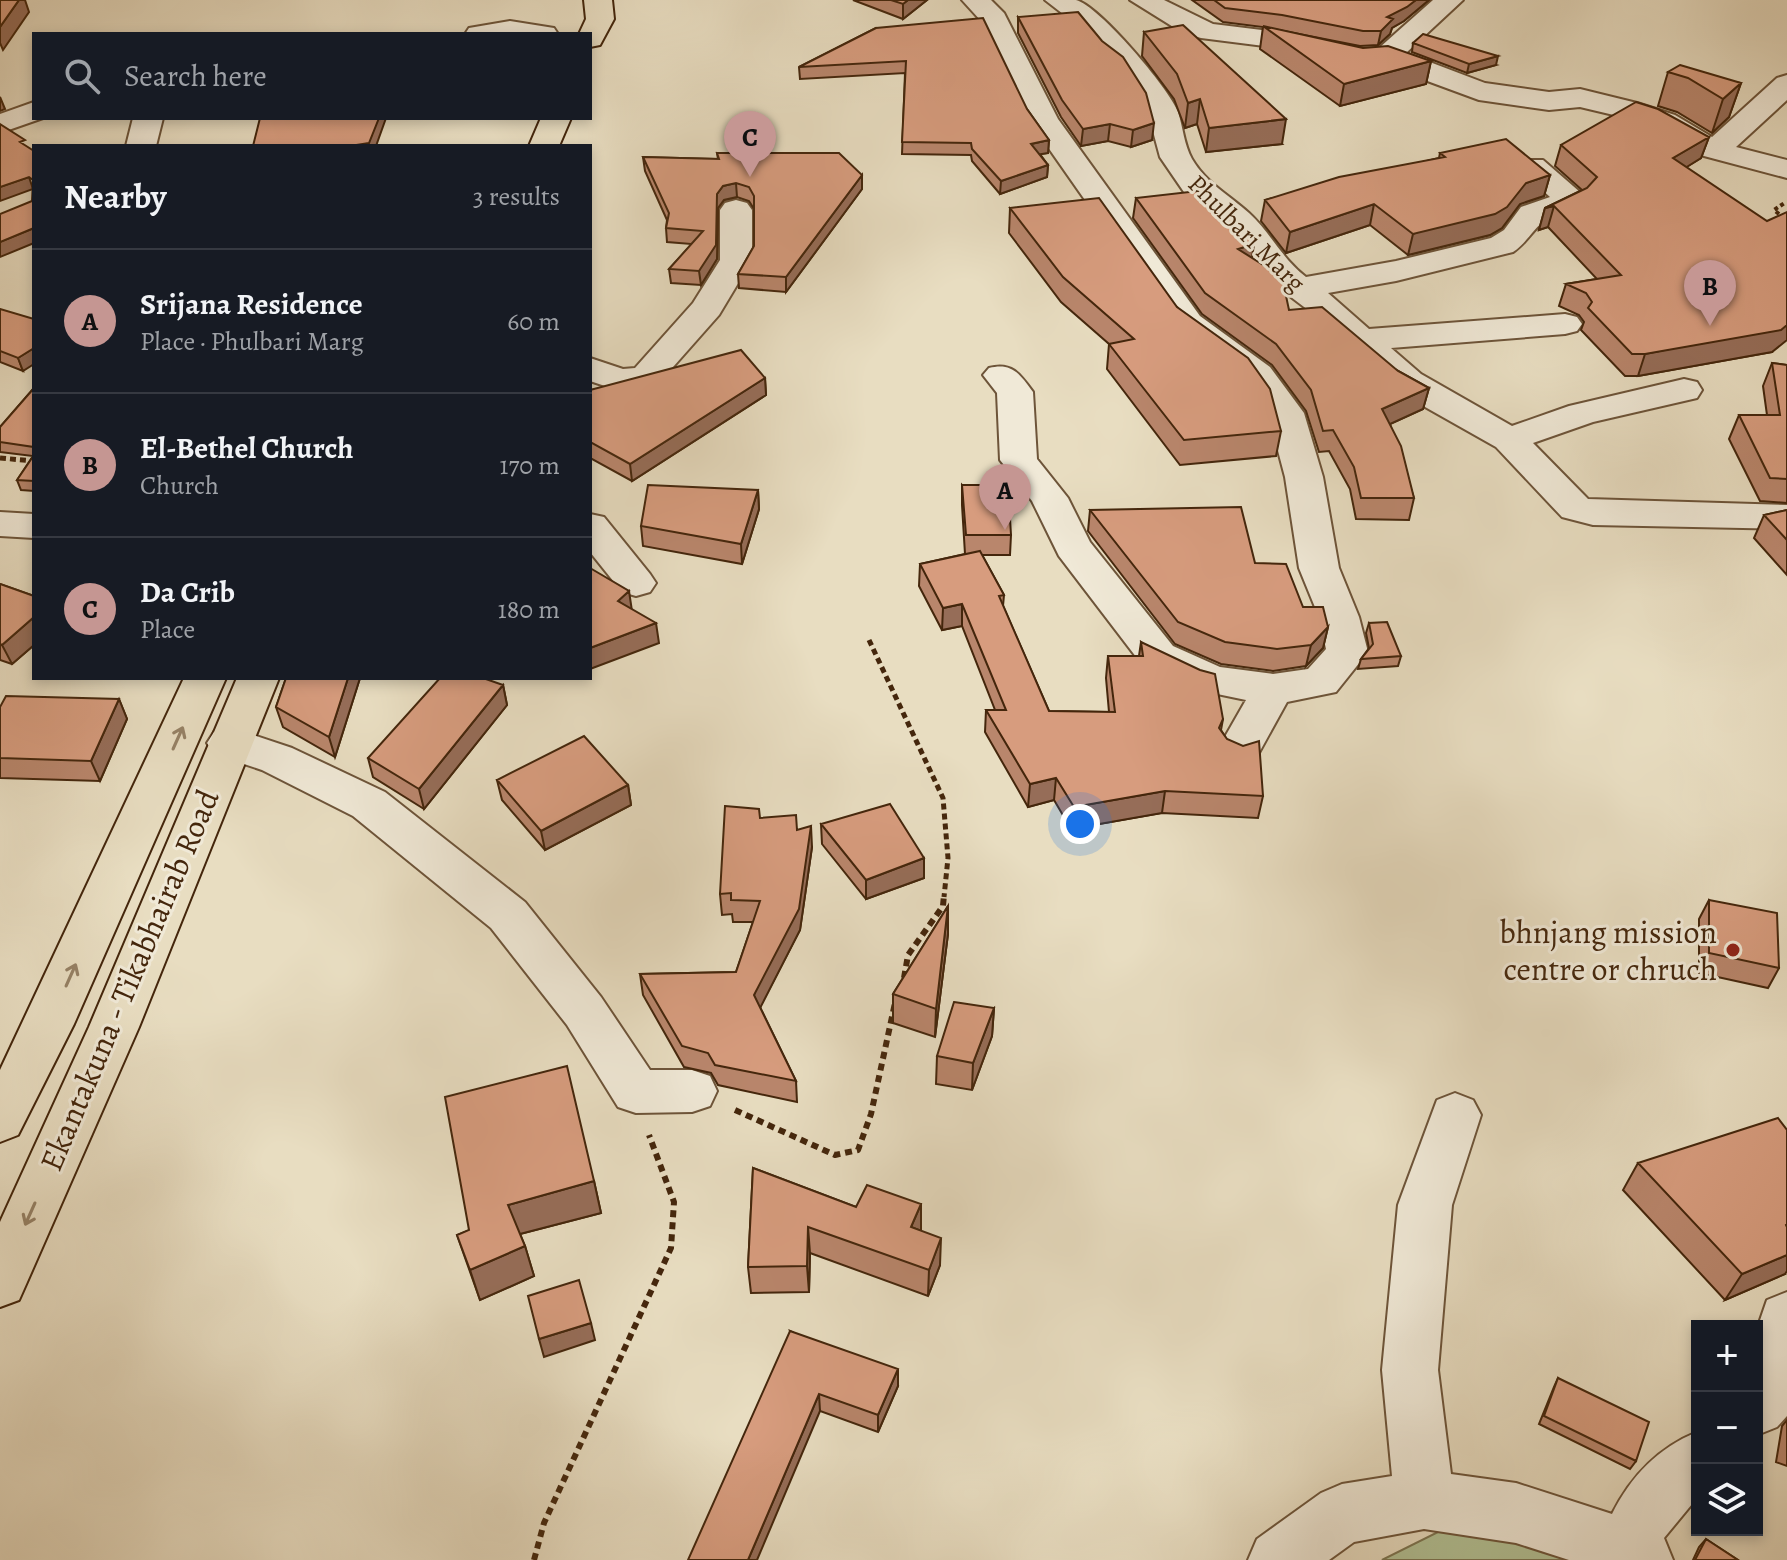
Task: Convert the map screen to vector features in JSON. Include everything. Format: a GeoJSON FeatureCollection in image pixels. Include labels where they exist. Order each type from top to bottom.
{"type":"FeatureCollection","features":[{"type":"Feature","properties":{"kind":"main road"},"geometry":{"type":"LineString","coordinates":[[592,35],[600,19],[598,0]]}},
{"type":"Feature","properties":{"kind":"main road"},"geometry":{"type":"LineString","coordinates":[[545,144],[555,120]]}},
{"type":"Feature","properties":{"kind":"main road","name":"Ekantakuna - Tikabhairab Road"},"geometry":{"type":"LineString","coordinates":[[0,1120],[49,1024],[204,680]]}},
{"type":"Feature","properties":{"kind":"main road","name":"Ekantakuna - Tikabhairab Road"},"geometry":{"type":"LineString","coordinates":[[0,1282],[114,1027],[257,680]]}},
{"type":"Feature","properties":{"kind":"main road"},"geometry":{"type":"LineString","coordinates":[[49,1024],[114,1027]]}},
{"type":"Feature","properties":{"kind":"street"},"geometry":{"type":"LineString","coordinates":[[976,0],[994,19],[1044,120],[1188,323],[1258,374],[1286,413],[1304,477],[1319,568],[1339,617],[1347,652],[1321,682],[1273,689],[1213,680],[1158,656],[1073,547],[1049,498],[1019,460],[1015,392],[1001,375]]}},
{"type":"Feature","properties":{"kind":"street","name":"Phulbari Marg"},"geometry":{"type":"LineString","coordinates":[[1059,0],[1095,25],[1111,47],[1135,67],[1162,109],[1175,157],[1197,188],[1240,222],[1274,268],[1408,382],[1509,439],[1575,508],[1593,513],[1787,517]]}},
{"type":"Feature","properties":{"kind":"street"},"geometry":{"type":"LineString","coordinates":[[1144,0],[1193,27],[1211,32],[1279,40],[1360,58],[1387,56],[1479,91],[1549,101],[1580,98],[1627,109],[1664,121],[1715,150],[1787,169]]}},
{"type":"Feature","properties":{"kind":"street"},"geometry":{"type":"LineString","coordinates":[[1387,56],[1449,0]]}},
{"type":"Feature","properties":{"kind":"street"},"geometry":{"type":"LineString","coordinates":[[491,32],[510,29],[530,32]]}},
{"type":"Feature","properties":{"kind":"street"},"geometry":{"type":"LineString","coordinates":[[1715,150],[1787,84]]}},
{"type":"Feature","properties":{"kind":"street"},"geometry":{"type":"LineString","coordinates":[[0,124],[32,112]]}},
{"type":"Feature","properties":{"kind":"street"},"geometry":{"type":"LineString","coordinates":[[142,144],[148,120]]}},
{"type":"Feature","properties":{"kind":"street"},"geometry":{"type":"LineString","coordinates":[[1299,288],[1396,271],[1502,245],[1515,237],[1522,222],[1532,214],[1572,199],[1532,167]]}},
{"type":"Feature","properties":{"kind":"street"},"geometry":{"type":"LineString","coordinates":[[592,370],[620,380],[646,377],[707,308],[736,260],[736,210]]}},
{"type":"Feature","properties":{"kind":"street"},"geometry":{"type":"LineString","coordinates":[[1361,340],[1565,324]]}},
{"type":"Feature","properties":{"kind":"street"},"geometry":{"type":"LineString","coordinates":[[1509,439],[1582,414],[1684,390]]}},
{"type":"Feature","properties":{"kind":"street"},"geometry":{"type":"LineString","coordinates":[[0,524],[32,526]]}},
{"type":"Feature","properties":{"kind":"street"},"geometry":{"type":"LineString","coordinates":[[592,528],[636,583]]}},
{"type":"Feature","properties":{"kind":"street"},"geometry":{"type":"LineString","coordinates":[[1240,749],[1273,689]]}},
{"type":"Feature","properties":{"kind":"street"},"geometry":{"type":"LineString","coordinates":[[229,743],[277,759],[369,804],[508,915],[584,1011],[636,1092],[692,1091]]}},
{"type":"Feature","properties":{"kind":"street"},"geometry":{"type":"LineString","coordinates":[[1424,1500],[1410,1370],[1425,1205],[1455,1115]]}},
{"type":"Feature","properties":{"kind":"street"},"geometry":{"type":"LineString","coordinates":[[1763,1401],[1773,1389],[1787,1318]]}},
{"type":"Feature","properties":{"kind":"street"},"geometry":{"type":"LineString","coordinates":[[1278,1560],[1342,1514],[1424,1500],[1516,1513],[1635,1554],[1637,1523],[1676,1475],[1692,1464]]}},
{"type":"Feature","properties":{"kind":"path"},"geometry":{"type":"LineString","coordinates":[[1779,214],[1774,210],[1787,201]]}},
{"type":"Feature","properties":{"kind":"path"},"geometry":{"type":"LineString","coordinates":[[0,458],[32,461]]}},
{"type":"Feature","properties":{"kind":"path"},"geometry":{"type":"LineString","coordinates":[[692,1091],[835,1155],[858,1150],[871,1123],[885,1029],[908,968],[908,955],[943,906],[948,858],[943,798],[869,640]]}},
{"type":"Feature","properties":{"kind":"path"},"geometry":{"type":"LineString","coordinates":[[534,1560],[544,1523],[569,1465],[671,1248],[674,1202],[636,1092]]}},
{"type":"Feature","properties":{"kind":"green space"},"geometry":{"type":"Polygon","coordinates":[[[1452,1525],[1594,1560],[1382,1560],[1452,1525]]]}},
{"type":"Feature","properties":{"kind":"building"},"geometry":{"type":"Polygon","coordinates":[[[0,0],[19,0],[0,27],[0,0]]]}},
{"type":"Feature","properties":{"kind":"building"},"geometry":{"type":"Polygon","coordinates":[[[1214,0],[1416,0],[1387,17],[1393,19],[1381,31],[1363,31],[1282,15],[1225,8],[1214,0]]]}},
{"type":"Feature","properties":{"kind":"building"},"geometry":{"type":"Polygon","coordinates":[[[1078,12],[1102,41],[1123,57],[1146,93],[1154,123],[1133,130],[1110,124],[1083,129],[1062,100],[1018,17],[1078,12]]]}},
{"type":"Feature","properties":{"kind":"building"},"geometry":{"type":"Polygon","coordinates":[[[983,18],[1027,109],[1049,140],[1031,144],[1048,165],[1001,181],[972,149],[971,143],[902,142],[906,61],[799,67],[876,28],[983,18]]]}},
{"type":"Feature","properties":{"kind":"building"},"geometry":{"type":"Polygon","coordinates":[[[1183,25],[1286,119],[1209,128],[1200,99],[1188,103],[1177,74],[1144,32],[1183,25]]]}},
{"type":"Feature","properties":{"kind":"building"},"geometry":{"type":"Polygon","coordinates":[[[1263,26],[1363,48],[1388,46],[1431,61],[1344,84],[1263,26]]]}},
{"type":"Feature","properties":{"kind":"building"},"geometry":{"type":"Polygon","coordinates":[[[1423,34],[1498,56],[1469,64],[1413,43],[1423,34]]]}},
{"type":"Feature","properties":{"kind":"building"},"geometry":{"type":"Polygon","coordinates":[[[1680,65],[1741,83],[1723,99],[1688,78],[1668,72],[1680,65]]]}},
{"type":"Feature","properties":{"kind":"building"},"geometry":{"type":"Polygon","coordinates":[[[1636,102],[1658,109],[1709,137],[1673,158],[1767,221],[1787,212],[1787,325],[1781,330],[1632,354],[1588,308],[1592,302],[1586,293],[1566,284],[1621,275],[1554,206],[1545,208],[1587,188],[1597,177],[1561,145],[1636,102]]]}},
{"type":"Feature","properties":{"kind":"building"},"geometry":{"type":"Polygon","coordinates":[[[260,120],[378,120],[369,143],[254,144],[260,120]]]}},
{"type":"Feature","properties":{"kind":"building"},"geometry":{"type":"Polygon","coordinates":[[[0,124],[25,140],[20,142],[32,150],[32,179],[29,177],[0,187],[0,124]]]}},
{"type":"Feature","properties":{"kind":"building"},"geometry":{"type":"Polygon","coordinates":[[[1506,139],[1550,175],[1526,183],[1507,207],[1495,214],[1413,234],[1374,204],[1290,232],[1265,200],[1339,177],[1445,157],[1440,153],[1506,139]]]}},
{"type":"Feature","properties":{"kind":"building"},"geometry":{"type":"Polygon","coordinates":[[[717,153],[839,153],[862,175],[786,277],[738,274],[754,246],[754,196],[749,187],[736,183],[723,186],[717,194],[716,245],[699,271],[669,269],[703,231],[666,228],[669,213],[643,157],[719,159],[717,153]]]}},
{"type":"Feature","properties":{"kind":"building"},"geometry":{"type":"Polygon","coordinates":[[[1198,191],[1226,213],[1230,211],[1254,244],[1238,249],[1282,277],[1289,310],[1322,307],[1398,371],[1429,388],[1382,409],[1401,446],[1414,498],[1361,498],[1354,467],[1333,430],[1323,431],[1311,390],[1276,344],[1205,293],[1136,198],[1198,191]]]}},
{"type":"Feature","properties":{"kind":"building"},"geometry":{"type":"Polygon","coordinates":[[[1099,198],[1177,307],[1248,358],[1270,389],[1281,431],[1184,440],[1109,344],[1134,339],[1063,277],[1010,208],[1099,198]]]}},
{"type":"Feature","properties":{"kind":"building"},"geometry":{"type":"Polygon","coordinates":[[[32,201],[32,229],[0,242],[0,214],[32,201]]]}},
{"type":"Feature","properties":{"kind":"building"},"geometry":{"type":"Polygon","coordinates":[[[0,309],[32,318],[32,349],[18,358],[0,351],[0,309]]]}},
{"type":"Feature","properties":{"kind":"building"},"geometry":{"type":"Polygon","coordinates":[[[741,350],[765,378],[630,464],[592,443],[592,389],[741,350]]]}},
{"type":"Feature","properties":{"kind":"building"},"geometry":{"type":"Polygon","coordinates":[[[1772,363],[1787,365],[1787,479],[1770,478],[1739,415],[1780,415],[1772,363]]]}},
{"type":"Feature","properties":{"kind":"building"},"geometry":{"type":"Polygon","coordinates":[[[32,390],[32,447],[0,442],[0,427],[32,390]]]}},
{"type":"Feature","properties":{"kind":"building"},"geometry":{"type":"Polygon","coordinates":[[[32,458],[32,481],[17,480],[32,458]]]}},
{"type":"Feature","properties":{"kind":"building"},"geometry":{"type":"Polygon","coordinates":[[[648,485],[758,490],[741,544],[641,526],[648,485]]]}},
{"type":"Feature","properties":{"kind":"building"},"geometry":{"type":"Polygon","coordinates":[[[962,485],[1008,485],[1011,535],[966,535],[962,485]]]}},
{"type":"Feature","properties":{"kind":"building"},"geometry":{"type":"Polygon","coordinates":[[[1241,507],[1255,563],[1286,564],[1303,607],[1323,607],[1328,627],[1311,645],[1277,649],[1225,642],[1178,622],[1090,510],[1241,507]]]}},
{"type":"Feature","properties":{"kind":"building"},"geometry":{"type":"Polygon","coordinates":[[[1787,510],[1787,540],[1764,515],[1787,510]]]}},
{"type":"Feature","properties":{"kind":"building"},"geometry":{"type":"Polygon","coordinates":[[[980,551],[1004,595],[999,596],[1049,711],[1115,712],[1108,656],[1143,656],[1141,642],[1215,674],[1223,719],[1219,728],[1227,739],[1243,746],[1259,741],[1263,796],[1165,791],[1074,807],[1056,778],[1030,784],[986,710],[1006,710],[962,604],[943,608],[920,564],[980,551]]]}},
{"type":"Feature","properties":{"kind":"building"},"geometry":{"type":"Polygon","coordinates":[[[592,569],[629,591],[618,601],[656,623],[592,647],[592,569]]]}},
{"type":"Feature","properties":{"kind":"building"},"geometry":{"type":"Polygon","coordinates":[[[0,584],[32,595],[32,619],[0,644],[0,584]]]}},
{"type":"Feature","properties":{"kind":"building"},"geometry":{"type":"Polygon","coordinates":[[[1387,622],[1401,656],[1361,659],[1373,644],[1369,623],[1387,622]]]}},
{"type":"Feature","properties":{"kind":"building"},"geometry":{"type":"Polygon","coordinates":[[[285,680],[347,680],[329,737],[276,707],[285,680]]]}},
{"type":"Feature","properties":{"kind":"building"},"geometry":{"type":"Polygon","coordinates":[[[438,680],[489,680],[503,685],[419,789],[368,758],[438,680]]]}},
{"type":"Feature","properties":{"kind":"building"},"geometry":{"type":"Polygon","coordinates":[[[6,696],[119,699],[91,761],[0,758],[0,707],[6,696]]]}},
{"type":"Feature","properties":{"kind":"building"},"geometry":{"type":"Polygon","coordinates":[[[584,736],[628,785],[541,831],[497,780],[584,736]]]}},
{"type":"Feature","properties":{"kind":"building"},"geometry":{"type":"Polygon","coordinates":[[[890,804],[924,858],[866,880],[821,824],[890,804]]]}},
{"type":"Feature","properties":{"kind":"building"},"geometry":{"type":"Polygon","coordinates":[[[725,806],[759,809],[760,818],[796,815],[797,830],[811,826],[799,909],[754,995],[796,1081],[715,1065],[708,1053],[682,1046],[640,974],[736,972],[760,901],[731,900],[731,893],[720,894],[725,806]]]}},
{"type":"Feature","properties":{"kind":"building"},"geometry":{"type":"Polygon","coordinates":[[[1709,900],[1777,913],[1779,968],[1709,953],[1709,900]]]}},
{"type":"Feature","properties":{"kind":"building"},"geometry":{"type":"Polygon","coordinates":[[[948,906],[936,1009],[893,994],[948,906]]]}},
{"type":"Feature","properties":{"kind":"building"},"geometry":{"type":"Polygon","coordinates":[[[954,1002],[994,1008],[973,1063],[937,1056],[954,1002]]]}},
{"type":"Feature","properties":{"kind":"building"},"geometry":{"type":"Polygon","coordinates":[[[567,1066],[594,1181],[508,1205],[525,1246],[470,1270],[457,1235],[469,1230],[445,1097],[567,1066]]]}},
{"type":"Feature","properties":{"kind":"building"},"geometry":{"type":"Polygon","coordinates":[[[1778,1118],[1787,1130],[1787,1255],[1742,1274],[1638,1163],[1778,1118]]]}},
{"type":"Feature","properties":{"kind":"building"},"geometry":{"type":"Polygon","coordinates":[[[753,1168],[856,1207],[867,1185],[921,1204],[911,1227],[941,1238],[929,1270],[808,1227],[807,1266],[748,1267],[753,1168]]]}},
{"type":"Feature","properties":{"kind":"building"},"geometry":{"type":"Polygon","coordinates":[[[579,1280],[591,1323],[539,1339],[528,1296],[579,1280]]]}},
{"type":"Feature","properties":{"kind":"building"},"geometry":{"type":"Polygon","coordinates":[[[790,1331],[898,1369],[878,1415],[819,1394],[748,1560],[688,1560],[790,1331]]]}},
{"type":"Feature","properties":{"kind":"building"},"geometry":{"type":"Polygon","coordinates":[[[1558,1378],[1649,1422],[1636,1461],[1544,1416],[1558,1378]]]}},
{"type":"Feature","properties":{"kind":"building"},"geometry":{"type":"Polygon","coordinates":[[[1706,1539],[1738,1560],[1695,1560],[1706,1539]]]}},
{"type":"Feature","properties":{"kind":"place","name":"Da Crib"},"geometry":{"type":"Point","coordinates":[750,177]}},
{"type":"Feature","properties":{"kind":"place","name":"El-Bethel Church"},"geometry":{"type":"Point","coordinates":[1710,326]}},
{"type":"Feature","properties":{"kind":"place","name":"Srijana Residence"},"geometry":{"type":"Point","coordinates":[1005,530]}},
{"type":"Feature","properties":{"kind":"place","name":"bhnjang mission centre or chruch"},"geometry":{"type":"Point","coordinates":[1733,950]}}]}
